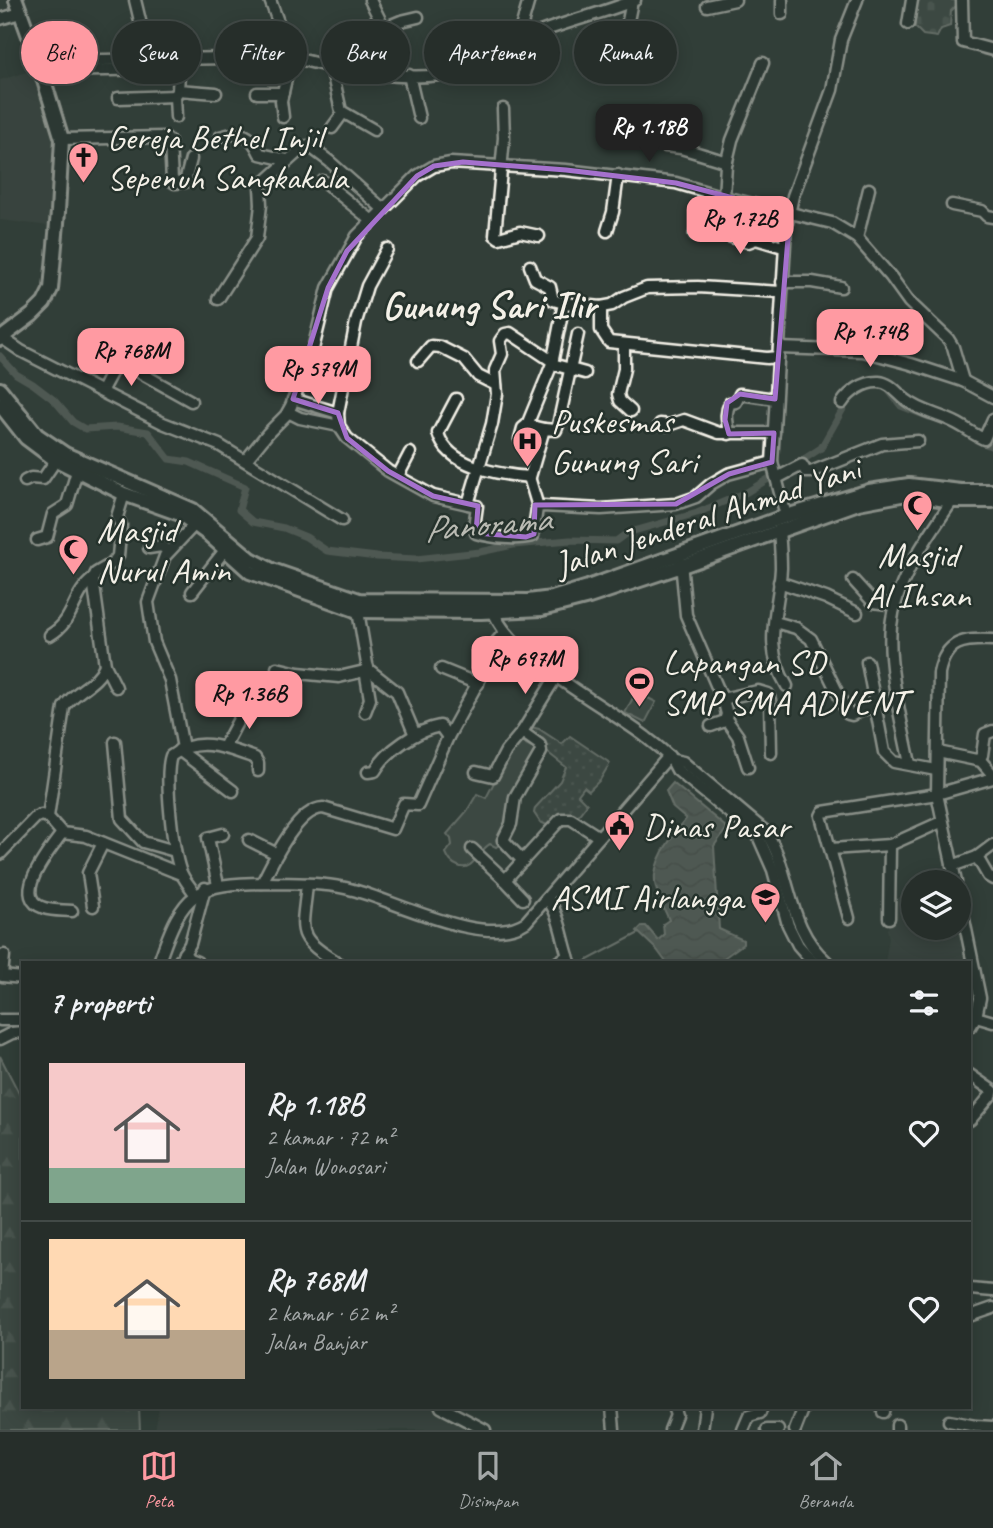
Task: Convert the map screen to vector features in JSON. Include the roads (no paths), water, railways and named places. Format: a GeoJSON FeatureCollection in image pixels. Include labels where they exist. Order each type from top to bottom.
{"type":"FeatureCollection","features":[{"type":"Feature","properties":{"kind":"main road"},"geometry":{"type":"LineString","coordinates":[[1,336],[44,303],[54,271],[62,139],[45,84]]}},
{"type":"Feature","properties":{"kind":"main road","name":"Jalan Jenderal Ahmad Yani"},"geometry":{"type":"LineString","coordinates":[[0,389],[37,435],[124,494],[180,514],[250,572],[358,611],[542,609],[589,597],[786,516],[861,493],[909,485],[975,492],[993,491]]}},
{"type":"Feature","properties":{"kind":"main road","name":"Jalan Jenderal Ahmad Yani"},"geometry":{"type":"LineString","coordinates":[[0,405],[26,438],[56,460],[79,466],[193,510],[251,559],[271,570],[359,600],[487,610]]}},
{"type":"Feature","properties":{"kind":"main road","name":"Jalan Jenderal Ahmad Yani"},"geometry":{"type":"LineString","coordinates":[[681,560],[850,505],[901,495],[952,501],[993,501]]}},
{"type":"Feature","properties":{"kind":"street"},"geometry":{"type":"LineString","coordinates":[[135,0],[140,21]]}},
{"type":"Feature","properties":{"kind":"street"},"geometry":{"type":"LineString","coordinates":[[270,0],[277,21]]}},
{"type":"Feature","properties":{"kind":"street"},"geometry":{"type":"LineString","coordinates":[[370,0],[380,21]]}},
{"type":"Feature","properties":{"kind":"street"},"geometry":{"type":"LineString","coordinates":[[523,21],[529,0]]}},
{"type":"Feature","properties":{"kind":"street"},"geometry":{"type":"LineString","coordinates":[[707,6],[735,0]]}},
{"type":"Feature","properties":{"kind":"street"},"geometry":{"type":"LineString","coordinates":[[782,0],[782,14]]}},
{"type":"Feature","properties":{"kind":"street"},"geometry":{"type":"LineString","coordinates":[[786,516],[775,471],[774,433],[783,247],[793,196],[832,90],[841,40],[858,0]]}},
{"type":"Feature","properties":{"kind":"street"},"geometry":{"type":"LineString","coordinates":[[908,24],[912,0]]}},
{"type":"Feature","properties":{"kind":"street"},"geometry":{"type":"LineString","coordinates":[[962,0],[963,42],[993,50]]}},
{"type":"Feature","properties":{"kind":"street"},"geometry":{"type":"LineString","coordinates":[[560,26],[602,14],[634,1]]}},
{"type":"Feature","properties":{"kind":"street"},"geometry":{"type":"LineString","coordinates":[[629,21],[634,1]]}},
{"type":"Feature","properties":{"kind":"street"},"geometry":{"type":"LineString","coordinates":[[0,19],[18,6]]}},
{"type":"Feature","properties":{"kind":"street"},"geometry":{"type":"LineString","coordinates":[[401,21],[418,17]]}},
{"type":"Feature","properties":{"kind":"street"},"geometry":{"type":"LineString","coordinates":[[724,197],[732,140],[763,64]]}},
{"type":"Feature","properties":{"kind":"street"},"geometry":{"type":"LineString","coordinates":[[98,67],[171,69],[179,74],[176,117]]}},
{"type":"Feature","properties":{"kind":"street"},"geometry":{"type":"LineString","coordinates":[[283,117],[281,112],[285,84]]}},
{"type":"Feature","properties":{"kind":"street"},"geometry":{"type":"LineString","coordinates":[[335,84],[343,113],[374,130]]}},
{"type":"Feature","properties":{"kind":"street"},"geometry":{"type":"LineString","coordinates":[[409,84],[419,118]]}},
{"type":"Feature","properties":{"kind":"street"},"geometry":{"type":"LineString","coordinates":[[118,98],[216,93]]}},
{"type":"Feature","properties":{"kind":"street"},"geometry":{"type":"LineString","coordinates":[[257,93],[283,93]]}},
{"type":"Feature","properties":{"kind":"street"},"geometry":{"type":"LineString","coordinates":[[517,116],[504,112],[495,235],[505,238],[520,232],[540,236]]}},
{"type":"Feature","properties":{"kind":"street"},"geometry":{"type":"LineString","coordinates":[[332,128],[343,113]]}},
{"type":"Feature","properties":{"kind":"street"},"geometry":{"type":"LineString","coordinates":[[220,136],[244,134],[255,141],[260,154],[287,160]]}},
{"type":"Feature","properties":{"kind":"street"},"geometry":{"type":"LineString","coordinates":[[62,139],[166,137],[170,142],[172,180],[175,183],[185,182],[191,159]]}},
{"type":"Feature","properties":{"kind":"street"},"geometry":{"type":"LineString","coordinates":[[218,299],[257,238],[260,186],[298,152],[300,147],[309,146],[329,160],[383,209]]}},
{"type":"Feature","properties":{"kind":"street"},"geometry":{"type":"LineString","coordinates":[[665,146],[727,162]]}},
{"type":"Feature","properties":{"kind":"street"},"geometry":{"type":"LineString","coordinates":[[246,460],[288,412],[313,349],[328,288],[346,251],[371,220],[417,176],[433,166],[463,162],[618,175],[676,183],[832,223],[857,238],[909,302],[948,339],[953,346],[963,381]]}},
{"type":"Feature","properties":{"kind":"street"},"geometry":{"type":"LineString","coordinates":[[607,231],[613,212],[618,175]]}},
{"type":"Feature","properties":{"kind":"street"},"geometry":{"type":"LineString","coordinates":[[323,181],[371,220]]}},
{"type":"Feature","properties":{"kind":"street"},"geometry":{"type":"LineString","coordinates":[[857,238],[869,189]]}},
{"type":"Feature","properties":{"kind":"street"},"geometry":{"type":"LineString","coordinates":[[952,205],[982,211],[993,217]]}},
{"type":"Feature","properties":{"kind":"street"},"geometry":{"type":"LineString","coordinates":[[695,234],[718,233],[748,242],[755,239],[783,247]]}},
{"type":"Feature","properties":{"kind":"street"},"geometry":{"type":"LineString","coordinates":[[387,249],[367,286],[356,322],[338,413],[339,426],[346,438],[398,477],[433,496],[477,506],[474,527],[476,533],[486,536],[533,536],[538,507],[529,477],[544,429]]}},
{"type":"Feature","properties":{"kind":"street"},"geometry":{"type":"LineString","coordinates":[[530,266],[535,279],[550,287],[553,300],[601,307],[612,305],[646,288],[782,287],[812,282],[841,287]]}},
{"type":"Feature","properties":{"kind":"street"},"geometry":{"type":"LineString","coordinates":[[520,439],[552,362],[565,303]]}},
{"type":"Feature","properties":{"kind":"street"},"geometry":{"type":"LineString","coordinates":[[601,307],[601,330],[606,340],[624,345],[767,358],[779,352],[863,351],[963,381],[993,397]]}},
{"type":"Feature","properties":{"kind":"street"},"geometry":{"type":"LineString","coordinates":[[468,503],[492,424],[498,394],[495,370],[502,354],[499,343],[505,334],[512,334],[552,362],[585,373]]}},
{"type":"Feature","properties":{"kind":"street"},"geometry":{"type":"LineString","coordinates":[[527,425],[556,430],[578,334]]}},
{"type":"Feature","properties":{"kind":"street"},"geometry":{"type":"LineString","coordinates":[[1,336],[21,351],[103,390],[163,423],[219,445],[342,520]]}},
{"type":"Feature","properties":{"kind":"street"},"geometry":{"type":"LineString","coordinates":[[624,345],[624,369],[618,394],[620,401],[631,411]]}},
{"type":"Feature","properties":{"kind":"street"},"geometry":{"type":"LineString","coordinates":[[418,361],[431,346],[440,347],[464,359],[478,376],[496,385]]}},
{"type":"Feature","properties":{"kind":"street"},"geometry":{"type":"LineString","coordinates":[[103,390],[117,364],[121,362],[191,401]]}},
{"type":"Feature","properties":{"kind":"street"},"geometry":{"type":"LineString","coordinates":[[842,403],[855,390],[879,382],[891,386],[907,401],[932,415],[959,424],[989,441],[993,419]]}},
{"type":"Feature","properties":{"kind":"street"},"geometry":{"type":"LineString","coordinates":[[729,433],[725,420],[726,409],[730,403],[736,402],[740,394],[775,399]]}},
{"type":"Feature","properties":{"kind":"street"},"geometry":{"type":"LineString","coordinates":[[293,399],[338,413]]}},
{"type":"Feature","properties":{"kind":"street"},"geometry":{"type":"LineString","coordinates":[[456,399],[438,433],[460,460],[480,469],[529,477]]}},
{"type":"Feature","properties":{"kind":"street"},"geometry":{"type":"LineString","coordinates":[[288,412],[300,418],[339,426]]}},
{"type":"Feature","properties":{"kind":"street"},"geometry":{"type":"LineString","coordinates":[[660,424],[686,420],[719,433],[774,433]]}},
{"type":"Feature","properties":{"kind":"street"},"geometry":{"type":"LineString","coordinates":[[538,507],[601,509],[676,504],[696,497],[728,474],[775,471],[802,465],[806,472],[811,472],[881,444],[918,441]]}},
{"type":"Feature","properties":{"kind":"street"},"geometry":{"type":"LineString","coordinates":[[398,477],[410,453]]}},
{"type":"Feature","properties":{"kind":"street"},"geometry":{"type":"LineString","coordinates":[[25,481],[31,478],[43,479],[56,460]]}},
{"type":"Feature","properties":{"kind":"street"},"geometry":{"type":"LineString","coordinates":[[37,540],[48,536],[52,514],[66,505],[79,466]]}},
{"type":"Feature","properties":{"kind":"street"},"geometry":{"type":"LineString","coordinates":[[50,635],[65,624],[86,584],[118,556],[121,525],[117,517],[124,494]]}},
{"type":"Feature","properties":{"kind":"street"},"geometry":{"type":"LineString","coordinates":[[910,764],[890,646],[891,623],[895,605],[916,555],[952,501]]}},
{"type":"Feature","properties":{"kind":"street"},"geometry":{"type":"LineString","coordinates":[[195,524],[164,558],[149,604],[154,642],[170,680],[181,749],[233,791]]}},
{"type":"Feature","properties":{"kind":"street"},"geometry":{"type":"LineString","coordinates":[[779,530],[781,570],[772,653],[776,667],[787,686]]}},
{"type":"Feature","properties":{"kind":"street"},"geometry":{"type":"LineString","coordinates":[[149,548],[161,546],[169,551]]}},
{"type":"Feature","properties":{"kind":"street"},"geometry":{"type":"LineString","coordinates":[[192,592],[225,550]]}},
{"type":"Feature","properties":{"kind":"street"},"geometry":{"type":"LineString","coordinates":[[681,560],[686,615],[722,699],[726,719],[738,736],[748,767]]}},
{"type":"Feature","properties":{"kind":"street"},"geometry":{"type":"LineString","coordinates":[[93,579],[105,666],[116,687]]}},
{"type":"Feature","properties":{"kind":"street"},"geometry":{"type":"LineString","coordinates":[[853,580],[873,602],[895,605]]}},
{"type":"Feature","properties":{"kind":"street"},"geometry":{"type":"LineString","coordinates":[[779,582],[826,598],[857,613]]}},
{"type":"Feature","properties":{"kind":"street"},"geometry":{"type":"LineString","coordinates":[[487,610],[526,653],[630,724],[671,758],[683,762],[766,832],[775,847],[805,939],[826,961]]}},
{"type":"Feature","properties":{"kind":"street"},"geometry":{"type":"LineString","coordinates":[[358,611],[370,699],[365,712]]}},
{"type":"Feature","properties":{"kind":"street"},"geometry":{"type":"LineString","coordinates":[[775,622],[796,628],[811,639],[848,714],[876,704]]}},
{"type":"Feature","properties":{"kind":"street"},"geometry":{"type":"LineString","coordinates":[[262,883],[295,827],[316,808],[389,829],[396,826],[404,804],[418,805],[448,737],[478,684],[497,640],[505,632]]}},
{"type":"Feature","properties":{"kind":"street"},"geometry":{"type":"LineString","coordinates":[[953,870],[937,794],[939,673],[941,662],[948,650],[960,641],[993,640]]}},
{"type":"Feature","properties":{"kind":"street"},"geometry":{"type":"LineString","coordinates":[[867,662],[884,752],[894,762],[936,770]]}},
{"type":"Feature","properties":{"kind":"street"},"geometry":{"type":"LineString","coordinates":[[48,817],[64,706],[76,693],[97,678],[105,666]]}},
{"type":"Feature","properties":{"kind":"street"},"geometry":{"type":"LineString","coordinates":[[277,668],[339,677],[367,670]]}},
{"type":"Feature","properties":{"kind":"street"},"geometry":{"type":"LineString","coordinates":[[441,669],[478,684]]}},
{"type":"Feature","properties":{"kind":"street"},"geometry":{"type":"LineString","coordinates":[[367,670],[397,692],[415,735]]}},
{"type":"Feature","properties":{"kind":"street"},"geometry":{"type":"LineString","coordinates":[[476,772],[493,776],[506,751],[522,732],[557,675]]}},
{"type":"Feature","properties":{"kind":"street"},"geometry":{"type":"LineString","coordinates":[[722,699],[758,691],[768,694],[771,753]]}},
{"type":"Feature","properties":{"kind":"street"},"geometry":{"type":"LineString","coordinates":[[224,747],[248,702]]}},
{"type":"Feature","properties":{"kind":"street"},"geometry":{"type":"LineString","coordinates":[[710,726],[726,719]]}},
{"type":"Feature","properties":{"kind":"street"},"geometry":{"type":"LineString","coordinates":[[368,772],[375,771],[404,741],[415,735],[440,726],[448,737]]}},
{"type":"Feature","properties":{"kind":"street"},"geometry":{"type":"LineString","coordinates":[[979,760],[985,733],[993,731]]}},
{"type":"Feature","properties":{"kind":"street"},"geometry":{"type":"LineString","coordinates":[[522,732],[540,745],[541,752],[515,797],[511,822],[503,840],[523,861]]}},
{"type":"Feature","properties":{"kind":"street"},"geometry":{"type":"LineString","coordinates":[[115,742],[122,818],[143,842],[175,851]]}},
{"type":"Feature","properties":{"kind":"street"},"geometry":{"type":"LineString","coordinates":[[195,894],[181,874],[175,851],[168,772],[171,756],[181,749],[200,744],[224,747],[255,758],[258,771]]}},
{"type":"Feature","properties":{"kind":"street"},"geometry":{"type":"LineString","coordinates":[[849,918],[821,816],[825,811],[937,794],[993,777],[979,760],[938,752]]}},
{"type":"Feature","properties":{"kind":"street"},"geometry":{"type":"LineString","coordinates":[[159,961],[166,940],[195,894],[218,885],[307,884],[355,890],[482,931],[524,925],[671,758]]}},
{"type":"Feature","properties":{"kind":"street"},"geometry":{"type":"LineString","coordinates":[[671,758],[677,770],[758,836],[773,870],[788,926],[812,961]]}},
{"type":"Feature","properties":{"kind":"street"},"geometry":{"type":"LineString","coordinates":[[0,854],[41,815],[48,817],[62,833],[86,836],[181,874]]}},
{"type":"Feature","properties":{"kind":"street"},"geometry":{"type":"LineString","coordinates":[[505,880],[564,818],[571,819],[599,837]]}},
{"type":"Feature","properties":{"kind":"street"},"geometry":{"type":"LineString","coordinates":[[831,849],[890,845],[941,822]]}},
{"type":"Feature","properties":{"kind":"street"},"geometry":{"type":"LineString","coordinates":[[62,833],[33,877],[30,887],[35,901],[41,907],[72,911]]}},
{"type":"Feature","properties":{"kind":"street"},"geometry":{"type":"LineString","coordinates":[[218,885],[208,838],[223,834]]}},
{"type":"Feature","properties":{"kind":"street"},"geometry":{"type":"LineString","coordinates":[[248,840],[277,854]]}},
{"type":"Feature","properties":{"kind":"street"},"geometry":{"type":"LineString","coordinates":[[93,906],[88,873],[103,843]]}},
{"type":"Feature","properties":{"kind":"street"},"geometry":{"type":"LineString","coordinates":[[890,845],[890,918]]}},
{"type":"Feature","properties":{"kind":"street"},"geometry":{"type":"LineString","coordinates":[[952,866],[977,857],[993,845]]}},
{"type":"Feature","properties":{"kind":"street"},"geometry":{"type":"LineString","coordinates":[[472,849],[523,899]]}},
{"type":"Feature","properties":{"kind":"street"},"geometry":{"type":"LineString","coordinates":[[977,857],[988,876],[993,879]]}},
{"type":"Feature","properties":{"kind":"street"},"geometry":{"type":"LineString","coordinates":[[307,884],[303,932],[309,944],[335,961]]}},
{"type":"Feature","properties":{"kind":"street"},"geometry":{"type":"LineString","coordinates":[[179,961],[190,944],[205,888]]}},
{"type":"Feature","properties":{"kind":"street"},"geometry":{"type":"LineString","coordinates":[[547,898],[559,921],[569,959]]}},
{"type":"Feature","properties":{"kind":"street"},"geometry":{"type":"LineString","coordinates":[[968,940],[980,998],[973,1022],[993,1022]]}},
{"type":"Feature","properties":{"kind":"street"},"geometry":{"type":"LineString","coordinates":[[184,953],[195,961]]}},
{"type":"Feature","properties":{"kind":"street"},"geometry":{"type":"LineString","coordinates":[[4,955],[2,976],[21,978]]}},
{"type":"Feature","properties":{"kind":"street"},"geometry":{"type":"LineString","coordinates":[[0,1020],[21,1020]]}},
{"type":"Feature","properties":{"kind":"street"},"geometry":{"type":"LineString","coordinates":[[0,1039],[21,1032]]}},
{"type":"Feature","properties":{"kind":"street"},"geometry":{"type":"LineString","coordinates":[[971,1078],[993,1093],[971,1119]]}},
{"type":"Feature","properties":{"kind":"street"},"geometry":{"type":"LineString","coordinates":[[971,1289],[993,1291]]}},
{"type":"Feature","properties":{"kind":"street"},"geometry":{"type":"LineString","coordinates":[[971,1316],[993,1307]]}},
{"type":"Feature","properties":{"kind":"street"},"geometry":{"type":"LineString","coordinates":[[445,1409],[485,1430]]}},
{"type":"Feature","properties":{"kind":"street"},"geometry":{"type":"LineString","coordinates":[[612,1409],[614,1430]]}},
{"type":"Feature","properties":{"kind":"street"},"geometry":{"type":"LineString","coordinates":[[670,1430],[676,1415],[674,1409]]}},
{"type":"Feature","properties":{"kind":"street"},"geometry":{"type":"LineString","coordinates":[[702,1430],[705,1409]]}},
{"type":"Feature","properties":{"kind":"street"},"geometry":{"type":"LineString","coordinates":[[743,1430],[749,1416],[760,1413],[761,1409]]}},
{"type":"Feature","properties":{"kind":"street"},"geometry":{"type":"LineString","coordinates":[[795,1430],[803,1409]]}},
{"type":"Feature","properties":{"kind":"street"},"geometry":{"type":"LineString","coordinates":[[949,1421],[993,1427]]}},
{"type":"Feature","properties":{"kind":"street"},"geometry":{"type":"LineString","coordinates":[[766,1430],[778,1430]]}},
{"type":"Feature","properties":{"kind":"water"},"geometry":{"type":"Polygon","coordinates":[[[673,783],[727,828],[714,846],[719,929],[743,940],[743,944],[719,961],[665,961],[637,931],[646,926],[658,940],[664,935],[663,924],[669,920],[657,893],[655,874],[664,849],[686,819],[673,808],[666,791],[673,783]]]}},
{"type":"Feature","properties":{"kind":"waterway","name":"Panorama"},"geometry":{"type":"LineString","coordinates":[[0,356],[16,374],[54,400],[73,422],[85,429],[117,427],[148,432],[169,459],[189,462],[245,487],[239,510],[253,522],[284,528],[306,537],[327,551],[416,559],[480,552],[513,545],[570,540],[616,541],[627,533],[697,513],[747,492],[778,473]]}},
{"type":"Feature","properties":{"kind":"waterway","name":"Panorama"},"geometry":{"type":"LineString","coordinates":[[886,387],[901,406],[929,417]]}},
{"type":"Feature","properties":{"kind":"waterway","name":"Panorama"},"geometry":{"type":"LineString","coordinates":[[795,465],[821,448],[848,400]]}},
{"type":"Feature","properties":{"kind":"waterway","name":"Panorama"},"geometry":{"type":"LineString","coordinates":[[977,440],[993,447]]}},
{"type":"Feature","properties":{"kind":"waterway"},"geometry":{"type":"LineString","coordinates":[[586,961],[639,933]]}},
{"type":"Feature","properties":{"kind":"place","name":"Gereja Bethel Injil Sepenuh Sangkakala"},"geometry":{"type":"Point","coordinates":[84,184]}},
{"type":"Feature","properties":{"kind":"place","name":"Puskesmas Gunung Sari"},"geometry":{"type":"Point","coordinates":[528,468]}},
{"type":"Feature","properties":{"kind":"place","name":"Masjid Al Ihsan"},"geometry":{"type":"Point","coordinates":[918,533]}},
{"type":"Feature","properties":{"kind":"place","name":"Masjid Nurul Amin"},"geometry":{"type":"Point","coordinates":[74,577]}},
{"type":"Feature","properties":{"kind":"place","name":"Lapangan SD SMP SMA ADVENT"},"geometry":{"type":"Point","coordinates":[640,709]}},
{"type":"Feature","properties":{"kind":"place","name":"Dinas Pasar"},"geometry":{"type":"Point","coordinates":[620,853]}},
{"type":"Feature","properties":{"kind":"place","name":"ASMI Airlangga"},"geometry":{"type":"Point","coordinates":[766,924]}},
{"type":"Feature","properties":{"kind":"district","name":"Gunung Sari Ilir"},"geometry":{"type":"Point","coordinates":[489,305]}}]}
